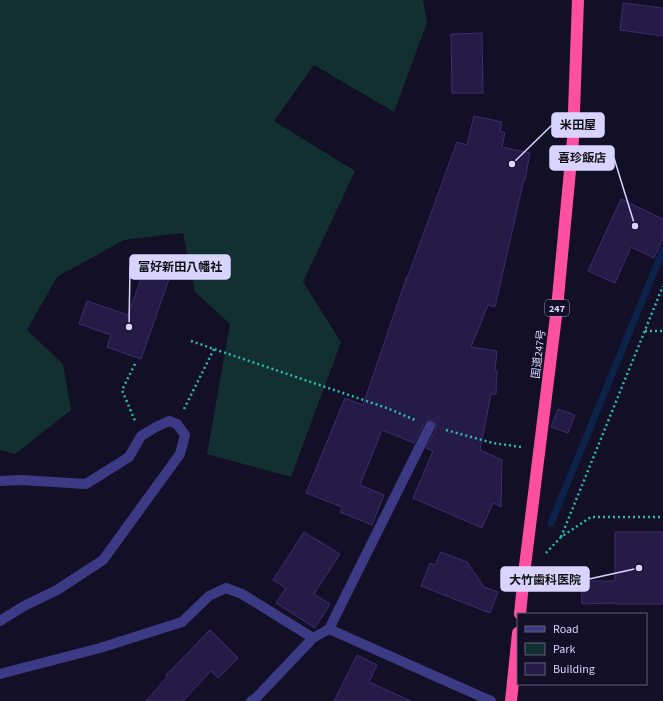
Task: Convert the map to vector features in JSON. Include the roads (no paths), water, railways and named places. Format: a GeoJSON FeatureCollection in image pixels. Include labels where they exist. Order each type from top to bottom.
{"type":"FeatureCollection","features":[{"type":"Feature","properties":{"kind":"highway","name":"国道247号"},"geometry":{"type":"LineString","coordinates":[[520,613],[557,308],[573,139],[578,0]]}},
{"type":"Feature","properties":{"kind":"highway"},"geometry":{"type":"LineString","coordinates":[[511,701],[517,643]]}},
{"type":"Feature","properties":{"kind":"street"},"geometry":{"type":"LineString","coordinates":[[0,482],[21,480],[86,484],[129,457],[141,436],[168,421],[177,424],[185,435],[180,454],[103,560],[58,590],[24,606],[0,621]]}},
{"type":"Feature","properties":{"kind":"street"},"geometry":{"type":"LineString","coordinates":[[254,700],[313,638],[329,629],[430,426]]}},
{"type":"Feature","properties":{"kind":"street"},"geometry":{"type":"LineString","coordinates":[[0,674],[100,648],[182,622],[210,596],[226,588],[242,594],[313,638]]}},
{"type":"Feature","properties":{"kind":"street"},"geometry":{"type":"LineString","coordinates":[[329,629],[491,701]]}},
{"type":"Feature","properties":{"kind":"waterway"},"geometry":{"type":"LineString","coordinates":[[551,523],[663,250]]}},
{"type":"Feature","properties":{"kind":"place","name":"米田屋"},"geometry":{"type":"Point","coordinates":[512,164]}},
{"type":"Feature","properties":{"kind":"place","name":"喜珍飯店"},"geometry":{"type":"Point","coordinates":[635,226]}},
{"type":"Feature","properties":{"kind":"place","name":"富好新田八幡社"},"geometry":{"type":"Point","coordinates":[129,327]}},
{"type":"Feature","properties":{"kind":"place","name":"大竹歯科医院"},"geometry":{"type":"Point","coordinates":[639,568]}}]}
